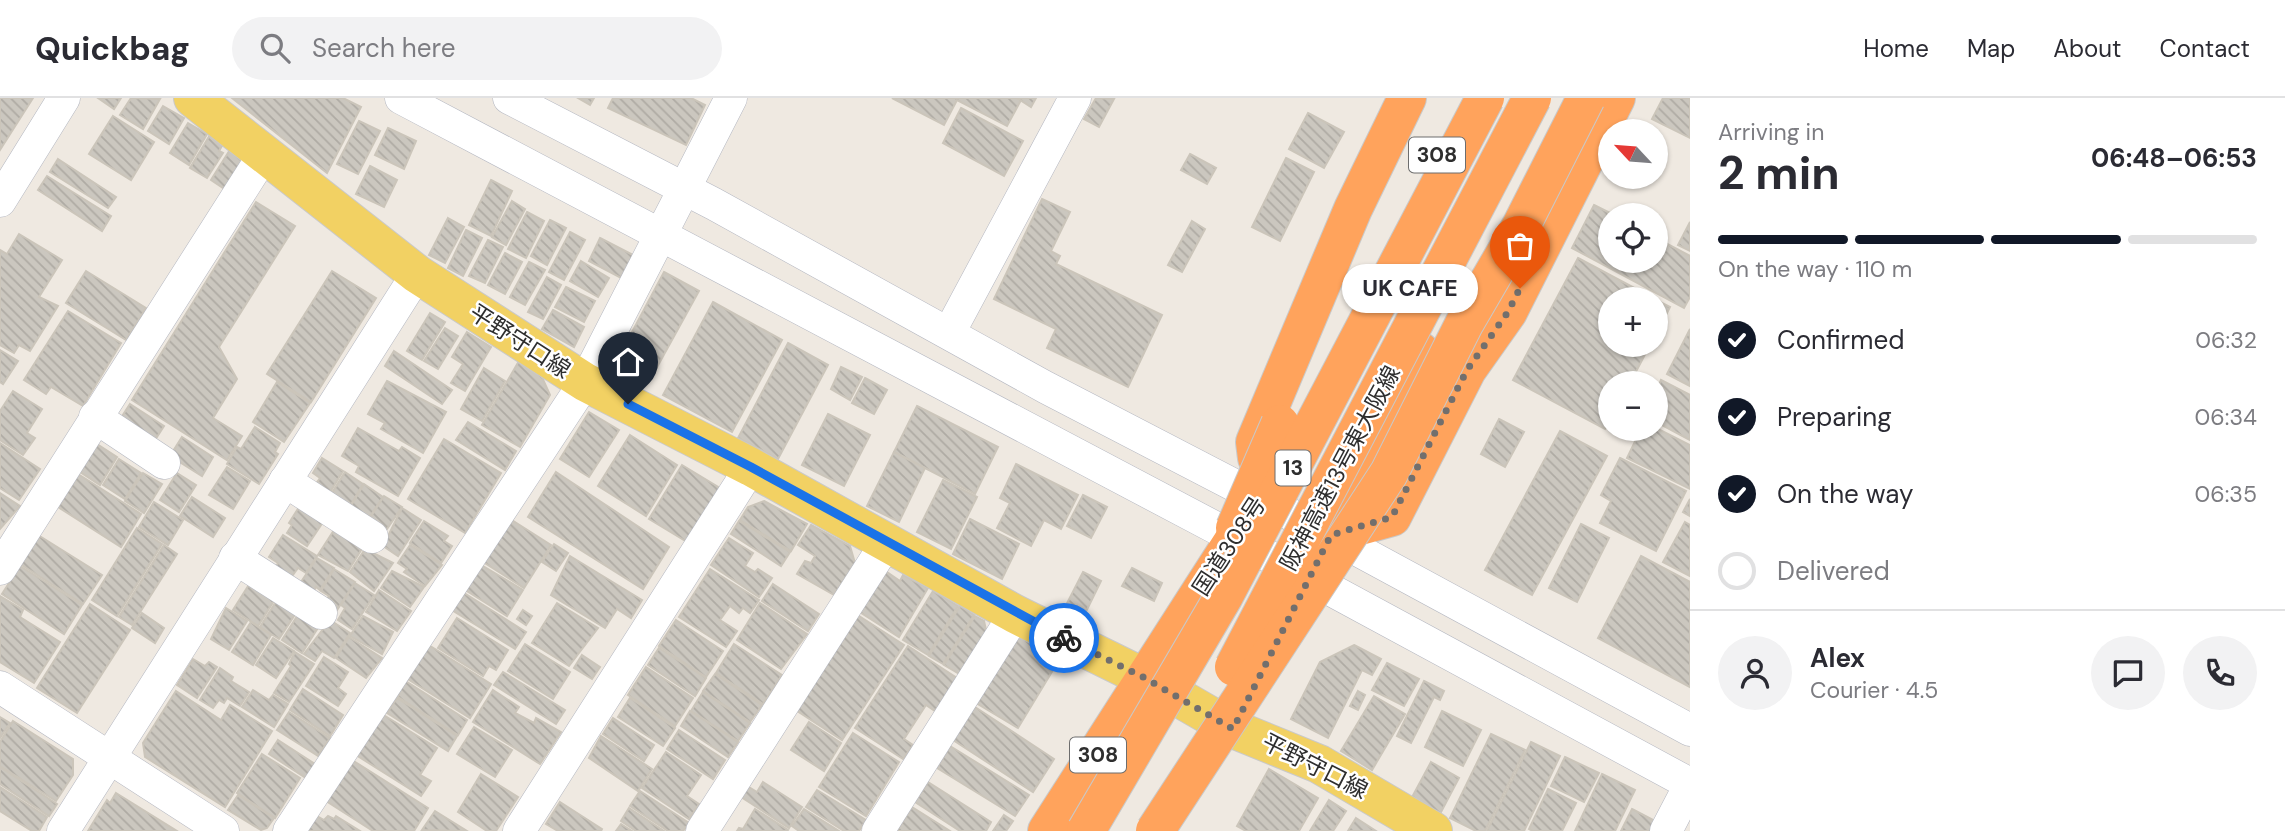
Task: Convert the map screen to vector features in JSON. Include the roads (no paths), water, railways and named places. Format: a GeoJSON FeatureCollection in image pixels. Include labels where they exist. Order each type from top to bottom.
{"type":"FeatureCollection","features":[{"type":"Feature","properties":{"kind":"highway"},"geometry":{"type":"LineString","coordinates":[[1261,499],[1255,442],[1353,209],[1407,98]]}},
{"type":"Feature","properties":{"kind":"highway"},"geometry":{"type":"LineString","coordinates":[[1086,831],[1182,645],[1340,286],[1428,98]]}},
{"type":"Feature","properties":{"kind":"highway","name":"国道308号"},"geometry":{"type":"LineString","coordinates":[[1047,831],[1120,722],[1143,677],[1261,499],[1466,98]]}},
{"type":"Feature","properties":{"kind":"highway","name":"阪神高速13号東大阪線"},"geometry":{"type":"LineString","coordinates":[[1086,831],[1224,596],[1485,98]]}},
{"type":"Feature","properties":{"kind":"highway","name":"阪神高速13号東大阪線"},"geometry":{"type":"LineString","coordinates":[[1137,831],[1256,628],[1532,98]]}},
{"type":"Feature","properties":{"kind":"highway"},"geometry":{"type":"LineString","coordinates":[[1169,831],[1233,729],[1545,98]]}},
{"type":"Feature","properties":{"kind":"highway"},"geometry":{"type":"LineString","coordinates":[[1155,831],[1389,473],[1464,324],[1521,226],[1586,98]]}},
{"type":"Feature","properties":{"kind":"highway"},"geometry":{"type":"LineString","coordinates":[[1331,535],[1392,517],[1467,370],[1508,312],[1616,98]]}},
{"type":"Feature","properties":{"kind":"main road","name":"平野守口線"},"geometry":{"type":"LineString","coordinates":[[193,98],[263,156],[416,274],[585,382],[751,467],[1015,614],[1143,677],[1233,729],[1319,764],[1419,827]]}},
{"type":"Feature","properties":{"kind":"street"},"geometry":{"type":"LineString","coordinates":[[0,201],[64,98]]}},
{"type":"Feature","properties":{"kind":"street"},"geometry":{"type":"LineString","coordinates":[[401,98],[1235,538],[1690,784],[1666,831]]}},
{"type":"Feature","properties":{"kind":"street"},"geometry":{"type":"LineString","coordinates":[[509,98],[684,189],[1045,387],[1331,535],[1690,730]]}},
{"type":"Feature","properties":{"kind":"street"},"geometry":{"type":"LineString","coordinates":[[289,831],[585,382],[731,98]]}},
{"type":"Feature","properties":{"kind":"street"},"geometry":{"type":"LineString","coordinates":[[949,333],[1075,98]]}},
{"type":"Feature","properties":{"kind":"street"},"geometry":{"type":"LineString","coordinates":[[0,569],[263,156]]}},
{"type":"Feature","properties":{"kind":"street"},"geometry":{"type":"LineString","coordinates":[[63,831],[416,274]]}},
{"type":"Feature","properties":{"kind":"street"},"geometry":{"type":"LineString","coordinates":[[95,417],[164,463]]}},
{"type":"Feature","properties":{"kind":"street"},"geometry":{"type":"LineString","coordinates":[[519,831],[751,467]]}},
{"type":"Feature","properties":{"kind":"street"},"geometry":{"type":"LineString","coordinates":[[285,481],[372,537]]}},
{"type":"Feature","properties":{"kind":"street"},"geometry":{"type":"LineString","coordinates":[[702,831],[887,542]]}},
{"type":"Feature","properties":{"kind":"street"},"geometry":{"type":"LineString","coordinates":[[236,558],[321,613]]}},
{"type":"Feature","properties":{"kind":"street"},"geometry":{"type":"LineString","coordinates":[[878,831],[1015,614]]}},
{"type":"Feature","properties":{"kind":"street"},"geometry":{"type":"LineString","coordinates":[[0,687],[223,831]]}},
{"type":"Feature","properties":{"kind":"place","name":"UK CAFE"},"geometry":{"type":"Point","coordinates":[1520,288]}}]}
